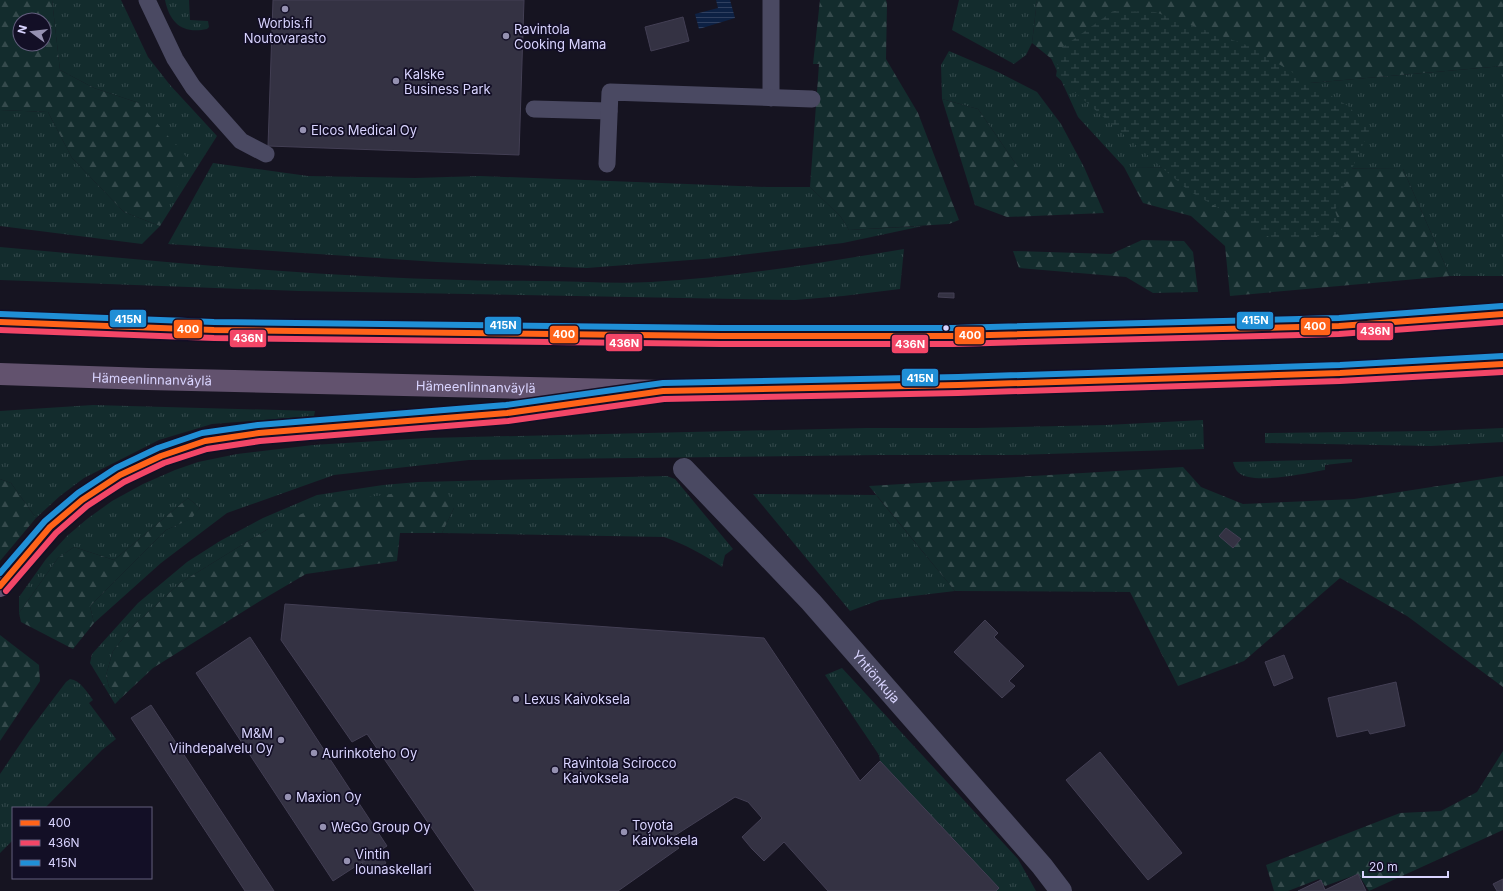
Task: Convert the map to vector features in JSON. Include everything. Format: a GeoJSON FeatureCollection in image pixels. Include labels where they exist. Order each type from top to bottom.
{"type":"FeatureCollection","features":[{"type":"Feature","properties":{"kind":"highway"},"geometry":{"type":"LineString","coordinates":[[0,322],[214,330],[721,336],[954,336],[1339,326],[1503,314]]}},
{"type":"Feature","properties":{"kind":"highway","name":"Hämeenlinnanväylä"},"geometry":{"type":"LineString","coordinates":[[0,374],[148,380],[663,391],[966,385],[1340,373],[1503,364]]}},
{"type":"Feature","properties":{"kind":"highway"},"geometry":{"type":"LineString","coordinates":[[0,586],[50,527],[82,500],[120,475],[161,456],[205,441],[259,433],[507,413],[663,391]]}},
{"type":"Feature","properties":{"kind":"street","name":"Yhtiönkuja"},"geometry":{"type":"LineString","coordinates":[[684,469],[810,602],[1042,866],[1061,891]]}},
{"type":"Feature","properties":{"kind":"lane"},"geometry":{"type":"LineString","coordinates":[[146,0],[176,59],[193,87],[241,141],[266,154]]}},
{"type":"Feature","properties":{"kind":"lane"},"geometry":{"type":"LineString","coordinates":[[771,0],[771,98]]}},
{"type":"Feature","properties":{"kind":"lane"},"geometry":{"type":"LineString","coordinates":[[607,164],[610,92],[812,99]]}},
{"type":"Feature","properties":{"kind":"lane"},"geometry":{"type":"LineString","coordinates":[[534,109],[609,112]]}},
{"type":"Feature","properties":{"kind":"green space"},"geometry":{"type":"Polygon","coordinates":[[[0,0],[52,0],[60,70],[94,88],[139,103],[189,160],[160,226],[124,212],[72,158],[48,112],[0,110],[0,0]]]}},
{"type":"Feature","properties":{"kind":"green space"},"geometry":{"type":"Polygon","coordinates":[[[52,0],[121,0],[148,57],[170,85],[217,136],[160,226],[139,103],[94,88],[60,70],[52,0]]]}},
{"type":"Feature","properties":{"kind":"green space"},"geometry":{"type":"Polygon","coordinates":[[[165,0],[189,0],[190,20],[208,21],[209,27],[207,29],[191,30],[179,25],[170,15],[165,0]]]}},
{"type":"Feature","properties":{"kind":"green space"},"geometry":{"type":"Polygon","coordinates":[[[820,0],[886,0],[886,59],[918,113],[959,220],[949,224],[849,230],[841,217],[810,187],[819,64],[813,64],[820,0]]]}},
{"type":"Feature","properties":{"kind":"green space"},"geometry":{"type":"Polygon","coordinates":[[[959,0],[1037,0],[1032,43],[1026,55],[1014,64],[952,30],[959,0]]]}},
{"type":"Feature","properties":{"kind":"green space"},"geometry":{"type":"Polygon","coordinates":[[[1037,0],[1503,0],[1503,66],[1103,101],[1032,43],[1037,0]]]}},
{"type":"Feature","properties":{"kind":"green space"},"geometry":{"type":"Polygon","coordinates":[[[1113,11],[1155,12],[1249,46],[1348,106],[1370,129],[1341,193],[1335,211],[1343,234],[1274,240],[1189,191],[1056,76],[1060,49],[1113,11]]]}},
{"type":"Feature","properties":{"kind":"green space"},"geometry":{"type":"Polygon","coordinates":[[[949,51],[998,72],[1037,92],[1061,124],[1084,167],[1018,167],[978,109],[942,99],[941,65],[949,51]]]}},
{"type":"Feature","properties":{"kind":"green space"},"geometry":{"type":"Polygon","coordinates":[[[1051,58],[1103,101],[1503,66],[1503,276],[1450,276],[1403,169],[1124,167],[1078,117],[1051,58]]]}},
{"type":"Feature","properties":{"kind":"green space"},"geometry":{"type":"Polygon","coordinates":[[[942,99],[978,109],[1018,167],[1084,167],[1104,213],[1007,217],[975,205],[942,99]]]}},
{"type":"Feature","properties":{"kind":"green space"},"geometry":{"type":"Polygon","coordinates":[[[0,110],[48,112],[72,158],[124,212],[160,226],[142,244],[0,226],[0,110]]]}},
{"type":"Feature","properties":{"kind":"green space"},"geometry":{"type":"Polygon","coordinates":[[[213,163],[308,176],[415,178],[480,176],[767,187],[810,187],[841,217],[849,230],[923,226],[843,243],[716,258],[587,268],[437,262],[168,244],[213,163]]]}},
{"type":"Feature","properties":{"kind":"green space"},"geometry":{"type":"Polygon","coordinates":[[[1124,167],[1403,169],[1450,276],[1230,296],[1225,246],[1191,216],[1143,203],[1124,167]]]}},
{"type":"Feature","properties":{"kind":"green space"},"geometry":{"type":"Polygon","coordinates":[[[1142,240],[1184,241],[1193,252],[1198,292],[1153,293],[1126,277],[1019,268],[1013,251],[1111,254],[1142,240]]]}},
{"type":"Feature","properties":{"kind":"green space"},"geometry":{"type":"Polygon","coordinates":[[[0,247],[201,265],[402,278],[622,283],[715,277],[904,249],[900,289],[795,300],[299,291],[0,280],[0,247]]]}},
{"type":"Feature","properties":{"kind":"green space"},"geometry":{"type":"Polygon","coordinates":[[[93,405],[315,411],[314,416],[212,424],[159,440],[84,478],[60,496],[36,518],[11,483],[0,479],[0,411],[93,405]]]}},
{"type":"Feature","properties":{"kind":"green space"},"geometry":{"type":"Polygon","coordinates":[[[1203,420],[1204,449],[1012,455],[880,455],[469,460],[334,475],[227,513],[161,563],[94,623],[90,606],[166,530],[190,519],[200,508],[188,498],[114,560],[74,547],[58,558],[19,613],[19,597],[46,559],[67,536],[87,519],[112,501],[143,484],[175,470],[198,462],[237,454],[313,445],[426,438],[867,428],[976,428],[1106,425],[1203,420]]]}},
{"type":"Feature","properties":{"kind":"green space"},"geometry":{"type":"Polygon","coordinates":[[[1503,428],[1503,442],[1431,446],[1265,443],[1265,433],[1431,431],[1503,428]]]}},
{"type":"Feature","properties":{"kind":"green space"},"geometry":{"type":"Polygon","coordinates":[[[1352,459],[1352,462],[1325,465],[1325,470],[1268,478],[1246,476],[1238,472],[1233,462],[1352,459]]]}},
{"type":"Feature","properties":{"kind":"green space"},"geometry":{"type":"Polygon","coordinates":[[[1183,467],[1201,487],[1243,504],[1354,499],[1503,476],[1503,687],[1407,616],[1340,578],[1244,661],[1178,686],[1130,592],[955,591],[869,486],[1183,467]]]}},
{"type":"Feature","properties":{"kind":"green space"},"geometry":{"type":"Polygon","coordinates":[[[667,476],[675,479],[733,549],[725,555],[722,567],[694,550],[664,537],[442,533],[454,508],[268,529],[180,583],[133,626],[113,651],[106,675],[109,687],[120,699],[115,704],[90,663],[92,654],[138,603],[187,562],[220,541],[263,518],[317,495],[383,485],[418,482],[667,476]]]}},
{"type":"Feature","properties":{"kind":"green space"},"geometry":{"type":"Polygon","coordinates":[[[0,479],[11,483],[36,518],[0,561],[0,479]]]}},
{"type":"Feature","properties":{"kind":"green space"},"geometry":{"type":"Polygon","coordinates":[[[412,491],[447,491],[454,508],[442,533],[400,533],[397,561],[306,574],[153,668],[120,699],[109,687],[106,675],[113,651],[133,626],[180,583],[268,529],[326,503],[412,491]]]}},
{"type":"Feature","properties":{"kind":"green space"},"geometry":{"type":"Polygon","coordinates":[[[753,494],[876,495],[955,591],[880,600],[850,611],[753,494]]]}},
{"type":"Feature","properties":{"kind":"green space"},"geometry":{"type":"Polygon","coordinates":[[[188,498],[200,508],[191,519],[166,530],[90,606],[94,623],[73,649],[21,622],[19,613],[58,558],[74,547],[114,560],[188,498]]]}},
{"type":"Feature","properties":{"kind":"green space"},"geometry":{"type":"Polygon","coordinates":[[[0,635],[39,665],[40,681],[0,741],[0,635]]]}},
{"type":"Feature","properties":{"kind":"green space"},"geometry":{"type":"Polygon","coordinates":[[[842,668],[1018,859],[1036,891],[996,891],[998,888],[880,761],[879,755],[825,675],[842,668]]]}},
{"type":"Feature","properties":{"kind":"green space"},"geometry":{"type":"Polygon","coordinates":[[[70,679],[74,680],[86,690],[93,700],[89,703],[116,739],[102,750],[46,807],[12,807],[12,841],[0,853],[0,774],[29,731],[66,682],[70,679]]]}},
{"type":"Feature","properties":{"kind":"green space"},"geometry":{"type":"Polygon","coordinates":[[[1503,751],[1503,830],[1369,891],[1358,874],[1325,886],[1319,879],[1288,891],[1274,891],[1266,865],[1400,813],[1441,811],[1477,792],[1503,751]]]}},
{"type":"Feature","properties":{"kind":"water"},"geometry":{"type":"Polygon","coordinates":[[[716,0],[730,0],[735,18],[699,29],[695,14],[718,8],[716,0]]]}},
{"type":"Feature","properties":{"kind":"building","name":"Kalske Business Park"},"geometry":{"type":"Polygon","coordinates":[[[273,0],[524,0],[519,155],[268,146],[273,0]]]}},
{"type":"Feature","properties":{"kind":"building"},"geometry":{"type":"Polygon","coordinates":[[[683,17],[689,41],[651,51],[645,27],[683,17]]]}},
{"type":"Feature","properties":{"kind":"building"},"geometry":{"type":"Polygon","coordinates":[[[939,293],[954,293],[954,298],[938,297],[939,293]]]}},
{"type":"Feature","properties":{"kind":"building"},"geometry":{"type":"Polygon","coordinates":[[[1226,528],[1241,539],[1233,548],[1219,536],[1226,528]]]}},
{"type":"Feature","properties":{"kind":"building"},"geometry":{"type":"Polygon","coordinates":[[[285,604],[764,638],[860,781],[880,761],[999,888],[996,891],[828,891],[784,842],[764,861],[752,849],[742,837],[762,818],[748,802],[735,797],[671,838],[679,848],[618,891],[475,891],[367,734],[352,742],[281,640],[285,604]]]}},
{"type":"Feature","properties":{"kind":"building"},"geometry":{"type":"Polygon","coordinates":[[[985,620],[998,633],[994,637],[1024,666],[1009,681],[1015,686],[1002,698],[954,652],[985,620]]]}},
{"type":"Feature","properties":{"kind":"building"},"geometry":{"type":"Polygon","coordinates":[[[250,637],[387,846],[333,881],[196,673],[250,637]]]}},
{"type":"Feature","properties":{"kind":"building"},"geometry":{"type":"Polygon","coordinates":[[[1284,655],[1293,678],[1274,686],[1265,662],[1284,655]]]}},
{"type":"Feature","properties":{"kind":"building"},"geometry":{"type":"Polygon","coordinates":[[[1396,682],[1405,726],[1370,734],[1368,730],[1337,737],[1328,698],[1396,682]]]}},
{"type":"Feature","properties":{"kind":"building"},"geometry":{"type":"Polygon","coordinates":[[[151,705],[274,891],[245,891],[131,718],[151,705]]]}},
{"type":"Feature","properties":{"kind":"building"},"geometry":{"type":"Polygon","coordinates":[[[1100,752],[1182,853],[1148,880],[1066,780],[1100,752]]]}},
{"type":"Feature","properties":{"kind":"building"},"geometry":{"type":"Polygon","coordinates":[[[379,852],[386,863],[369,874],[362,863],[379,852]]]}},
{"type":"Feature","properties":{"kind":"building"},"geometry":{"type":"Polygon","coordinates":[[[1358,874],[1366,891],[1298,891],[1321,880],[1325,890],[1358,874]]]}},
{"type":"Feature","properties":{"kind":"building"},"geometry":{"type":"Polygon","coordinates":[[[1503,879],[1503,891],[1497,891],[1493,884],[1503,879]]]}},
{"type":"Feature","properties":{"kind":"transit line","name":"415N"},"geometry":{"type":"LineString","coordinates":[[0,314],[214,322],[721,328],[953,328],[1339,318],[1502,306]]}},
{"type":"Feature","properties":{"kind":"transit line","name":"400"},"geometry":{"type":"LineString","coordinates":[[0,322],[214,330],[721,336],[953,336],[1339,326],[1503,314]]}},
{"type":"Feature","properties":{"kind":"transit line","name":"436N"},"geometry":{"type":"LineString","coordinates":[[0,330],[214,338],[721,344],[953,344],[1339,334],[1503,322]]}},
{"type":"Feature","properties":{"kind":"transit line","name":"415N"},"geometry":{"type":"LineString","coordinates":[[0,573],[45,521],[78,493],[116,468],[158,448],[202,433],[258,425],[506,405],[663,383],[958,377],[1340,365],[1503,356]]}},
{"type":"Feature","properties":{"kind":"transit line","name":"400"},"geometry":{"type":"LineString","coordinates":[[0,586],[50,527],[82,500],[120,475],[161,456],[205,441],[259,433],[507,413],[663,391],[958,385],[1340,373],[1503,364]]}},
{"type":"Feature","properties":{"kind":"transit line","name":"436N"},"geometry":{"type":"LineString","coordinates":[[6,591],[56,533],[87,506],[124,482],[164,463],[207,449],[260,441],[508,421],[664,399],[958,393],[1340,381],[1503,372]]}},
{"type":"Feature","properties":{"kind":"place","name":"Worbis.fi Noutovarasto"},"geometry":{"type":"Point","coordinates":[285,9]}},
{"type":"Feature","properties":{"kind":"place","name":"Ravintola Cooking Mama"},"geometry":{"type":"Point","coordinates":[506,36]}},
{"type":"Feature","properties":{"kind":"place","name":"Kalske Business Park"},"geometry":{"type":"Point","coordinates":[396,81]}},
{"type":"Feature","properties":{"kind":"place","name":"Elcos Medical Oy"},"geometry":{"type":"Point","coordinates":[303,130]}},
{"type":"Feature","properties":{"kind":"place","name":"Lexus Kaivoksela"},"geometry":{"type":"Point","coordinates":[516,699]}},
{"type":"Feature","properties":{"kind":"place","name":"M&M Viihdepalvelu Oy"},"geometry":{"type":"Point","coordinates":[281,740]}},
{"type":"Feature","properties":{"kind":"place","name":"Aurinkoteho Oy"},"geometry":{"type":"Point","coordinates":[314,753]}},
{"type":"Feature","properties":{"kind":"place","name":"Ravintola Scirocco Kaivoksela"},"geometry":{"type":"Point","coordinates":[555,770]}},
{"type":"Feature","properties":{"kind":"place","name":"Maxion Oy"},"geometry":{"type":"Point","coordinates":[288,797]}},
{"type":"Feature","properties":{"kind":"place","name":"WeGo Group Oy"},"geometry":{"type":"Point","coordinates":[323,827]}},
{"type":"Feature","properties":{"kind":"place","name":"Toyota Kaivoksela"},"geometry":{"type":"Point","coordinates":[624,832]}},
{"type":"Feature","properties":{"kind":"place","name":"Vintin lounaskellari"},"geometry":{"type":"Point","coordinates":[347,861]}}]}
